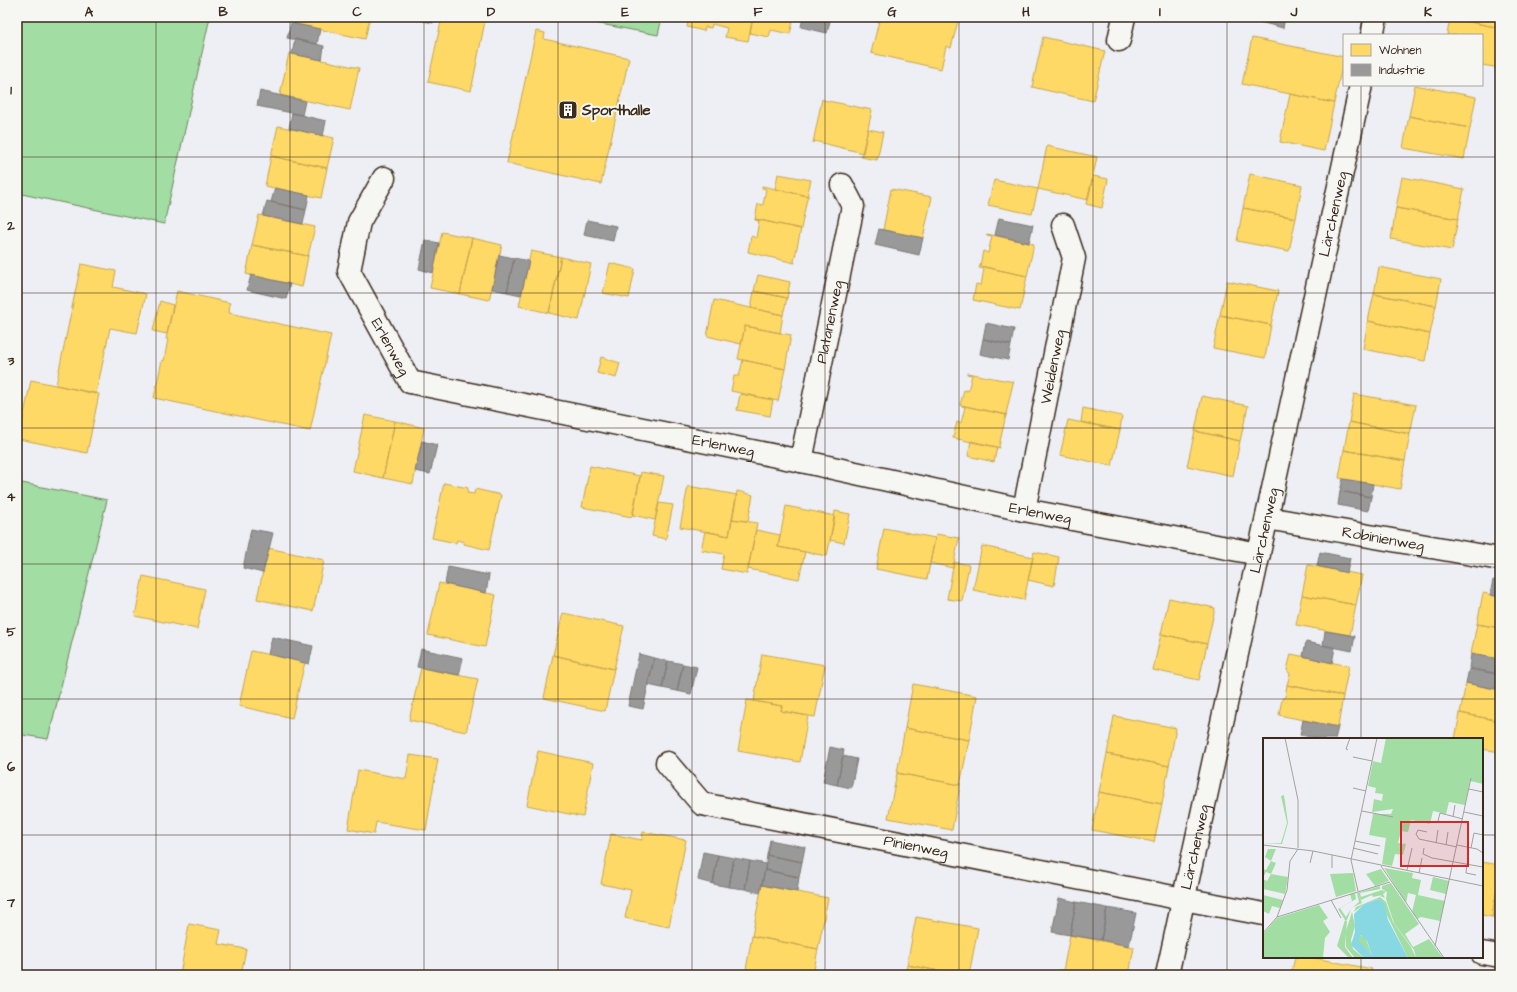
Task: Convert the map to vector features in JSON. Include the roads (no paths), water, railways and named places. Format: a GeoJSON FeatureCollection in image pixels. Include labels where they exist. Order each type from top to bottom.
{"type":"FeatureCollection","features":[{"type":"Feature","properties":{"kind":"street"},"geometry":{"type":"LineString","coordinates":[[1119,40],[1124,17]]}},
{"type":"Feature","properties":{"kind":"street"},"geometry":{"type":"LineString","coordinates":[[1372,34],[1376,17]]}},
{"type":"Feature","properties":{"kind":"street","name":"Lärchenweg"},"geometry":{"type":"LineString","coordinates":[[1167,975],[1361,86]]}},
{"type":"Feature","properties":{"kind":"street","name":"Erlenweg"},"geometry":{"type":"LineString","coordinates":[[384,178],[359,222],[349,271],[410,382],[801,461],[1024,510],[1259,554]]}},
{"type":"Feature","properties":{"kind":"street","name":"Platanenweg"},"geometry":{"type":"LineString","coordinates":[[801,461],[853,206],[842,185]]}},
{"type":"Feature","properties":{"kind":"street","name":"Weidenweg"},"geometry":{"type":"LineString","coordinates":[[1024,510],[1074,258],[1063,225]]}},
{"type":"Feature","properties":{"kind":"street","name":"Robinienweg"},"geometry":{"type":"LineString","coordinates":[[1267,518],[1500,560]]}},
{"type":"Feature","properties":{"kind":"street","name":"Pinienweg"},"geometry":{"type":"LineString","coordinates":[[667,763],[702,804],[1263,914]]}},
{"type":"Feature","properties":{"kind":"street"},"geometry":{"type":"LineString","coordinates":[[1483,952],[1500,956]]}},
{"type":"Feature","properties":{"kind":"place","name":"Sporthalle"},"geometry":{"type":"Point","coordinates":[568,110]}}]}
